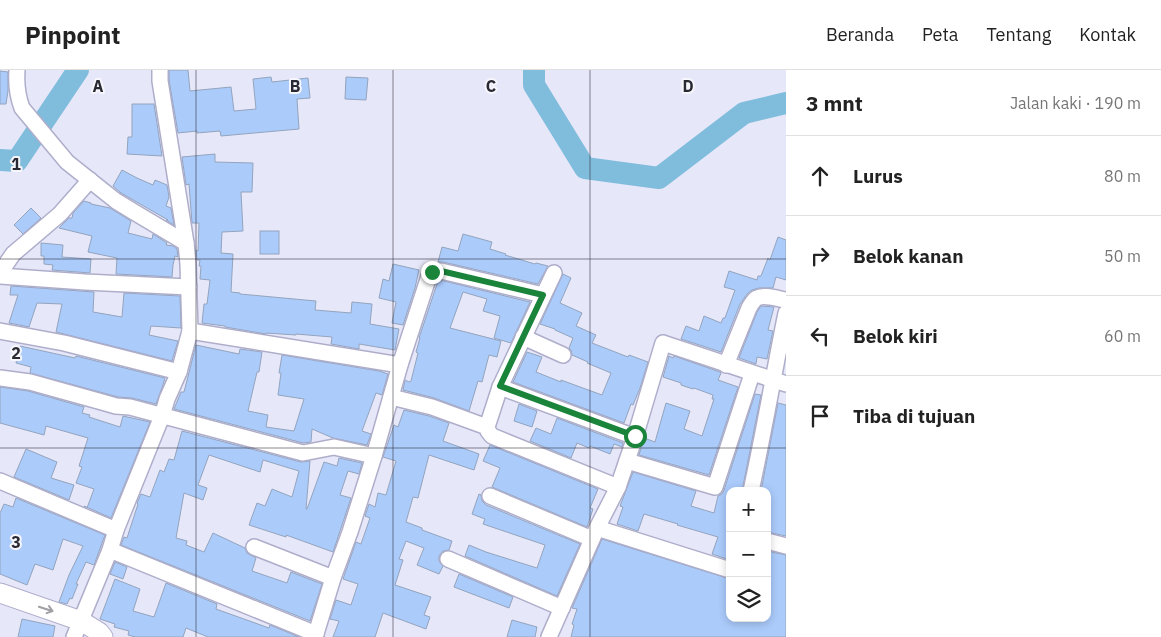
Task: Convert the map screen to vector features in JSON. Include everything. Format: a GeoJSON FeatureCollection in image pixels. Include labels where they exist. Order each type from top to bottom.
{"type":"FeatureCollection","features":[{"type":"Feature","properties":{"kind":"main road"},"geometry":{"type":"LineString","coordinates":[[0,593],[77,629],[99,632],[103,637]]}},
{"type":"Feature","properties":{"kind":"street"},"geometry":{"type":"LineString","coordinates":[[16,70],[16,84],[22,108],[67,162],[116,201],[186,243]]}},
{"type":"Feature","properties":{"kind":"street"},"geometry":{"type":"LineString","coordinates":[[77,629],[110,550],[116,530],[179,372],[190,332],[186,243],[160,82],[160,70]]}},
{"type":"Feature","properties":{"kind":"street"},"geometry":{"type":"LineString","coordinates":[[90,180],[60,214],[6,252],[0,275],[85,282],[189,287]]}},
{"type":"Feature","properties":{"kind":"street"},"geometry":{"type":"LineString","coordinates":[[110,550],[315,635],[350,532],[429,276],[432,272],[441,271],[543,295]]}},
{"type":"Feature","properties":{"kind":"street"},"geometry":{"type":"LineString","coordinates":[[554,273],[500,386],[487,427],[488,431],[492,436],[618,487]]}},
{"type":"Feature","properties":{"kind":"street"},"geometry":{"type":"LineString","coordinates":[[726,365],[754,300],[758,297],[764,297],[786,300]]}},
{"type":"Feature","properties":{"kind":"street"},"geometry":{"type":"LineString","coordinates":[[752,487],[779,382],[786,313]]}},
{"type":"Feature","properties":{"kind":"street"},"geometry":{"type":"LineString","coordinates":[[0,331],[64,343],[179,372]]}},
{"type":"Feature","properties":{"kind":"street"},"geometry":{"type":"LineString","coordinates":[[190,332],[400,365]]}},
{"type":"Feature","properties":{"kind":"street"},"geometry":{"type":"LineString","coordinates":[[523,337],[563,355]]}},
{"type":"Feature","properties":{"kind":"street"},"geometry":{"type":"LineString","coordinates":[[549,637],[594,533],[618,487],[663,343],[779,382]]}},
{"type":"Feature","properties":{"kind":"street"},"geometry":{"type":"LineString","coordinates":[[627,461],[715,487],[752,374]]}},
{"type":"Feature","properties":{"kind":"street"},"geometry":{"type":"LineString","coordinates":[[0,378],[30,382],[116,406],[130,407],[303,452],[334,447],[374,456]]}},
{"type":"Feature","properties":{"kind":"street"},"geometry":{"type":"LineString","coordinates":[[500,386],[635,436]]}},
{"type":"Feature","properties":{"kind":"street"},"geometry":{"type":"LineString","coordinates":[[391,397],[432,407],[487,427]]}},
{"type":"Feature","properties":{"kind":"street"},"geometry":{"type":"LineString","coordinates":[[0,481],[116,530]]}},
{"type":"Feature","properties":{"kind":"street"},"geometry":{"type":"LineString","coordinates":[[490,496],[594,533],[726,569]]}},
{"type":"Feature","properties":{"kind":"street"},"geometry":{"type":"LineString","coordinates":[[771,542],[786,546]]}},
{"type":"Feature","properties":{"kind":"street"},"geometry":{"type":"LineString","coordinates":[[254,547],[333,578]]}},
{"type":"Feature","properties":{"kind":"street"},"geometry":{"type":"LineString","coordinates":[[448,559],[562,608]]}},
{"type":"Feature","properties":{"kind":"building"},"geometry":{"type":"Polygon","coordinates":[[[169,70],[188,70],[190,91],[231,87],[234,111],[256,109],[253,79],[271,77],[272,82],[308,78],[310,98],[297,99],[299,129],[221,136],[220,131],[178,133],[169,70]]]}},
{"type":"Feature","properties":{"kind":"building"},"geometry":{"type":"Polygon","coordinates":[[[0,71],[8,72],[6,104],[0,104],[0,71]]]}},
{"type":"Feature","properties":{"kind":"building"},"geometry":{"type":"Polygon","coordinates":[[[346,77],[368,78],[366,100],[345,99],[346,77]]]}},
{"type":"Feature","properties":{"kind":"building"},"geometry":{"type":"Polygon","coordinates":[[[132,104],[154,104],[162,156],[127,154],[128,137],[132,137],[132,104]]]}},
{"type":"Feature","properties":{"kind":"building"},"geometry":{"type":"Polygon","coordinates":[[[215,154],[215,162],[253,163],[252,192],[241,192],[243,231],[222,232],[221,253],[233,254],[231,292],[316,301],[315,310],[351,313],[352,302],[372,304],[370,324],[399,329],[395,350],[359,344],[359,349],[331,344],[332,337],[266,334],[202,323],[204,304],[207,304],[210,280],[200,279],[201,266],[199,266],[200,260],[197,260],[196,250],[198,251],[199,223],[192,223],[189,184],[186,185],[182,157],[215,154]]]}},
{"type":"Feature","properties":{"kind":"building"},"geometry":{"type":"Polygon","coordinates":[[[122,170],[153,185],[155,180],[167,185],[169,197],[166,206],[171,208],[174,225],[121,193],[113,186],[122,170]]]}},
{"type":"Feature","properties":{"kind":"building"},"geometry":{"type":"Polygon","coordinates":[[[84,201],[110,208],[131,221],[128,233],[152,239],[153,234],[167,243],[166,245],[177,249],[178,257],[175,256],[172,277],[116,274],[117,258],[88,252],[92,236],[59,228],[69,218],[72,218],[73,213],[84,201]]]}},
{"type":"Feature","properties":{"kind":"building"},"geometry":{"type":"Polygon","coordinates":[[[31,208],[41,218],[23,234],[14,225],[31,208]]]}},
{"type":"Feature","properties":{"kind":"building"},"geometry":{"type":"Polygon","coordinates":[[[260,231],[279,231],[279,254],[260,254],[260,231]]]}},
{"type":"Feature","properties":{"kind":"building"},"geometry":{"type":"Polygon","coordinates":[[[463,234],[492,242],[490,249],[505,255],[548,266],[538,284],[438,262],[442,247],[458,251],[463,234]]]}},
{"type":"Feature","properties":{"kind":"building"},"geometry":{"type":"Polygon","coordinates":[[[778,237],[786,240],[786,280],[776,277],[773,288],[759,288],[747,294],[740,304],[721,352],[681,339],[686,326],[699,331],[704,316],[721,323],[723,318],[725,318],[735,290],[724,287],[729,271],[757,280],[758,276],[761,276],[768,258],[770,260],[778,237]]]}},
{"type":"Feature","properties":{"kind":"building"},"geometry":{"type":"Polygon","coordinates":[[[41,243],[63,245],[62,257],[91,259],[90,273],[52,270],[53,265],[44,264],[44,256],[41,256],[41,243]]]}},
{"type":"Feature","properties":{"kind":"building"},"geometry":{"type":"Polygon","coordinates":[[[393,264],[419,270],[403,325],[392,323],[396,302],[379,298],[383,279],[389,281],[393,264]]]}},
{"type":"Feature","properties":{"kind":"building"},"geometry":{"type":"Polygon","coordinates":[[[563,274],[571,278],[560,303],[582,313],[576,326],[596,335],[592,343],[628,357],[629,355],[648,362],[640,388],[633,405],[631,404],[624,423],[513,382],[527,352],[542,357],[536,372],[602,395],[611,373],[572,355],[569,348],[573,338],[540,324],[563,274]]]}},
{"type":"Feature","properties":{"kind":"building"},"geometry":{"type":"Polygon","coordinates":[[[438,281],[530,302],[511,343],[494,338],[500,316],[483,311],[487,299],[463,292],[450,328],[501,341],[497,357],[489,355],[482,382],[478,381],[469,411],[434,398],[403,390],[405,380],[411,381],[418,353],[416,352],[419,338],[438,281]]]}},
{"type":"Feature","properties":{"kind":"building"},"geometry":{"type":"Polygon","coordinates":[[[11,286],[94,292],[93,312],[122,317],[124,293],[180,296],[181,328],[151,326],[149,335],[178,341],[172,361],[56,332],[62,304],[37,303],[29,327],[9,323],[18,295],[10,295],[11,286]]]}},
{"type":"Feature","properties":{"kind":"building"},"geometry":{"type":"Polygon","coordinates":[[[761,306],[774,307],[768,330],[773,331],[767,359],[757,357],[756,364],[739,358],[761,306]]]}},
{"type":"Feature","properties":{"kind":"building"},"geometry":{"type":"Polygon","coordinates":[[[196,345],[239,354],[240,349],[262,352],[259,372],[257,372],[248,411],[268,415],[266,427],[294,431],[304,399],[278,395],[282,355],[388,374],[382,395],[376,393],[362,431],[371,434],[367,445],[333,438],[312,429],[311,442],[303,443],[174,409],[181,392],[184,392],[196,345]]]}},
{"type":"Feature","properties":{"kind":"building"},"geometry":{"type":"Polygon","coordinates":[[[20,346],[75,358],[76,356],[165,378],[156,404],[132,398],[118,397],[30,373],[31,367],[16,363],[20,346]]]}},
{"type":"Feature","properties":{"kind":"building"},"geometry":{"type":"Polygon","coordinates":[[[669,356],[720,372],[718,380],[738,387],[709,475],[639,455],[644,438],[655,442],[666,403],[690,411],[684,429],[702,436],[714,399],[712,399],[713,395],[663,377],[669,356]]]}},
{"type":"Feature","properties":{"kind":"building"},"geometry":{"type":"Polygon","coordinates":[[[0,387],[28,391],[84,407],[82,413],[90,415],[89,417],[120,427],[123,416],[150,422],[111,518],[87,507],[94,489],[76,483],[82,467],[79,466],[88,438],[46,426],[44,435],[0,423],[0,387]]]}},
{"type":"Feature","properties":{"kind":"building"},"geometry":{"type":"Polygon","coordinates":[[[755,394],[761,395],[743,487],[726,487],[726,559],[712,554],[718,537],[678,524],[644,514],[638,531],[617,524],[623,507],[620,506],[633,472],[696,491],[691,506],[714,513],[718,496],[724,490],[755,394]]]}},
{"type":"Feature","properties":{"kind":"building"},"geometry":{"type":"Polygon","coordinates":[[[778,403],[786,405],[786,536],[771,533],[771,487],[762,487],[778,403]]]}},
{"type":"Feature","properties":{"kind":"building"},"geometry":{"type":"Polygon","coordinates":[[[519,404],[537,411],[532,427],[514,421],[519,404]]]}},
{"type":"Feature","properties":{"kind":"building"},"geometry":{"type":"Polygon","coordinates":[[[404,410],[449,423],[443,441],[479,454],[474,470],[429,455],[418,498],[413,497],[406,522],[452,541],[449,550],[443,551],[439,556],[439,561],[443,566],[439,574],[417,565],[424,548],[406,541],[399,559],[403,560],[395,585],[431,597],[424,615],[430,617],[426,629],[383,613],[375,637],[333,637],[339,621],[330,619],[336,600],[351,605],[358,584],[343,579],[356,542],[361,544],[370,518],[365,516],[369,504],[375,507],[378,493],[386,495],[396,461],[383,457],[394,425],[398,427],[404,410]]]}},
{"type":"Feature","properties":{"kind":"building"},"geometry":{"type":"Polygon","coordinates":[[[557,418],[623,443],[622,447],[614,444],[610,454],[577,443],[571,458],[530,441],[536,428],[551,434],[557,418]]]}},
{"type":"Feature","properties":{"kind":"building"},"geometry":{"type":"Polygon","coordinates":[[[182,431],[301,462],[310,461],[306,509],[324,462],[337,466],[339,458],[362,463],[359,474],[348,471],[340,495],[351,498],[333,552],[286,535],[286,537],[249,525],[257,503],[265,506],[272,489],[292,497],[299,471],[263,460],[260,472],[209,455],[198,485],[207,488],[203,500],[184,493],[176,538],[187,541],[186,545],[204,552],[213,533],[245,548],[247,553],[256,558],[252,571],[287,583],[291,572],[322,584],[310,621],[121,545],[124,537],[127,538],[141,494],[150,497],[160,470],[164,472],[169,459],[174,460],[182,431]]]}},
{"type":"Feature","properties":{"kind":"building"},"geometry":{"type":"Polygon","coordinates":[[[490,445],[598,489],[590,508],[593,509],[587,527],[492,487],[500,468],[483,461],[490,445]]]}},
{"type":"Feature","properties":{"kind":"building"},"geometry":{"type":"Polygon","coordinates":[[[26,449],[57,462],[51,478],[74,485],[69,500],[14,477],[26,449]]]}},
{"type":"Feature","properties":{"kind":"building"},"geometry":{"type":"Polygon","coordinates":[[[479,494],[486,505],[580,544],[557,596],[465,556],[469,545],[537,568],[545,545],[483,524],[485,519],[472,514],[479,494]]]}},
{"type":"Feature","properties":{"kind":"building"},"geometry":{"type":"Polygon","coordinates":[[[16,498],[105,535],[94,565],[86,562],[76,584],[78,584],[72,599],[70,598],[67,604],[59,602],[83,546],[63,539],[53,570],[35,564],[27,585],[0,574],[0,513],[4,504],[13,507],[16,498]]]}},
{"type":"Feature","properties":{"kind":"building"},"geometry":{"type":"Polygon","coordinates":[[[602,539],[726,578],[726,622],[771,622],[771,552],[786,555],[786,637],[571,637],[574,625],[572,624],[577,609],[572,608],[602,539]]]}},
{"type":"Feature","properties":{"kind":"building"},"geometry":{"type":"Polygon","coordinates":[[[115,562],[127,567],[123,579],[110,574],[115,562]]]}},
{"type":"Feature","properties":{"kind":"building"},"geometry":{"type":"Polygon","coordinates":[[[459,574],[513,597],[509,608],[454,587],[459,574]]]}},
{"type":"Feature","properties":{"kind":"building"},"geometry":{"type":"Polygon","coordinates":[[[115,579],[140,589],[133,611],[154,617],[166,583],[217,604],[216,609],[269,628],[270,625],[299,637],[208,637],[186,628],[183,637],[135,637],[128,635],[129,631],[114,627],[115,624],[100,619],[115,579]]]}},
{"type":"Feature","properties":{"kind":"building"},"geometry":{"type":"Polygon","coordinates":[[[22,619],[55,626],[53,637],[18,637],[22,619]]]}},
{"type":"Feature","properties":{"kind":"building"},"geometry":{"type":"Polygon","coordinates":[[[512,620],[537,627],[535,637],[507,637],[512,620]]]}},
{"type":"Feature","properties":{"kind":"waterway"},"geometry":{"type":"LineString","coordinates":[[0,160],[17,161],[78,70]]}},
{"type":"Feature","properties":{"kind":"waterway"},"geometry":{"type":"LineString","coordinates":[[534,70],[534,85],[585,168],[659,178],[744,113],[786,103]]}},
{"type":"Feature","properties":{"kind":"route"},"geometry":{"type":"LineString","coordinates":[[432,272],[441,271],[543,295],[500,386],[635,436]]}}]}
